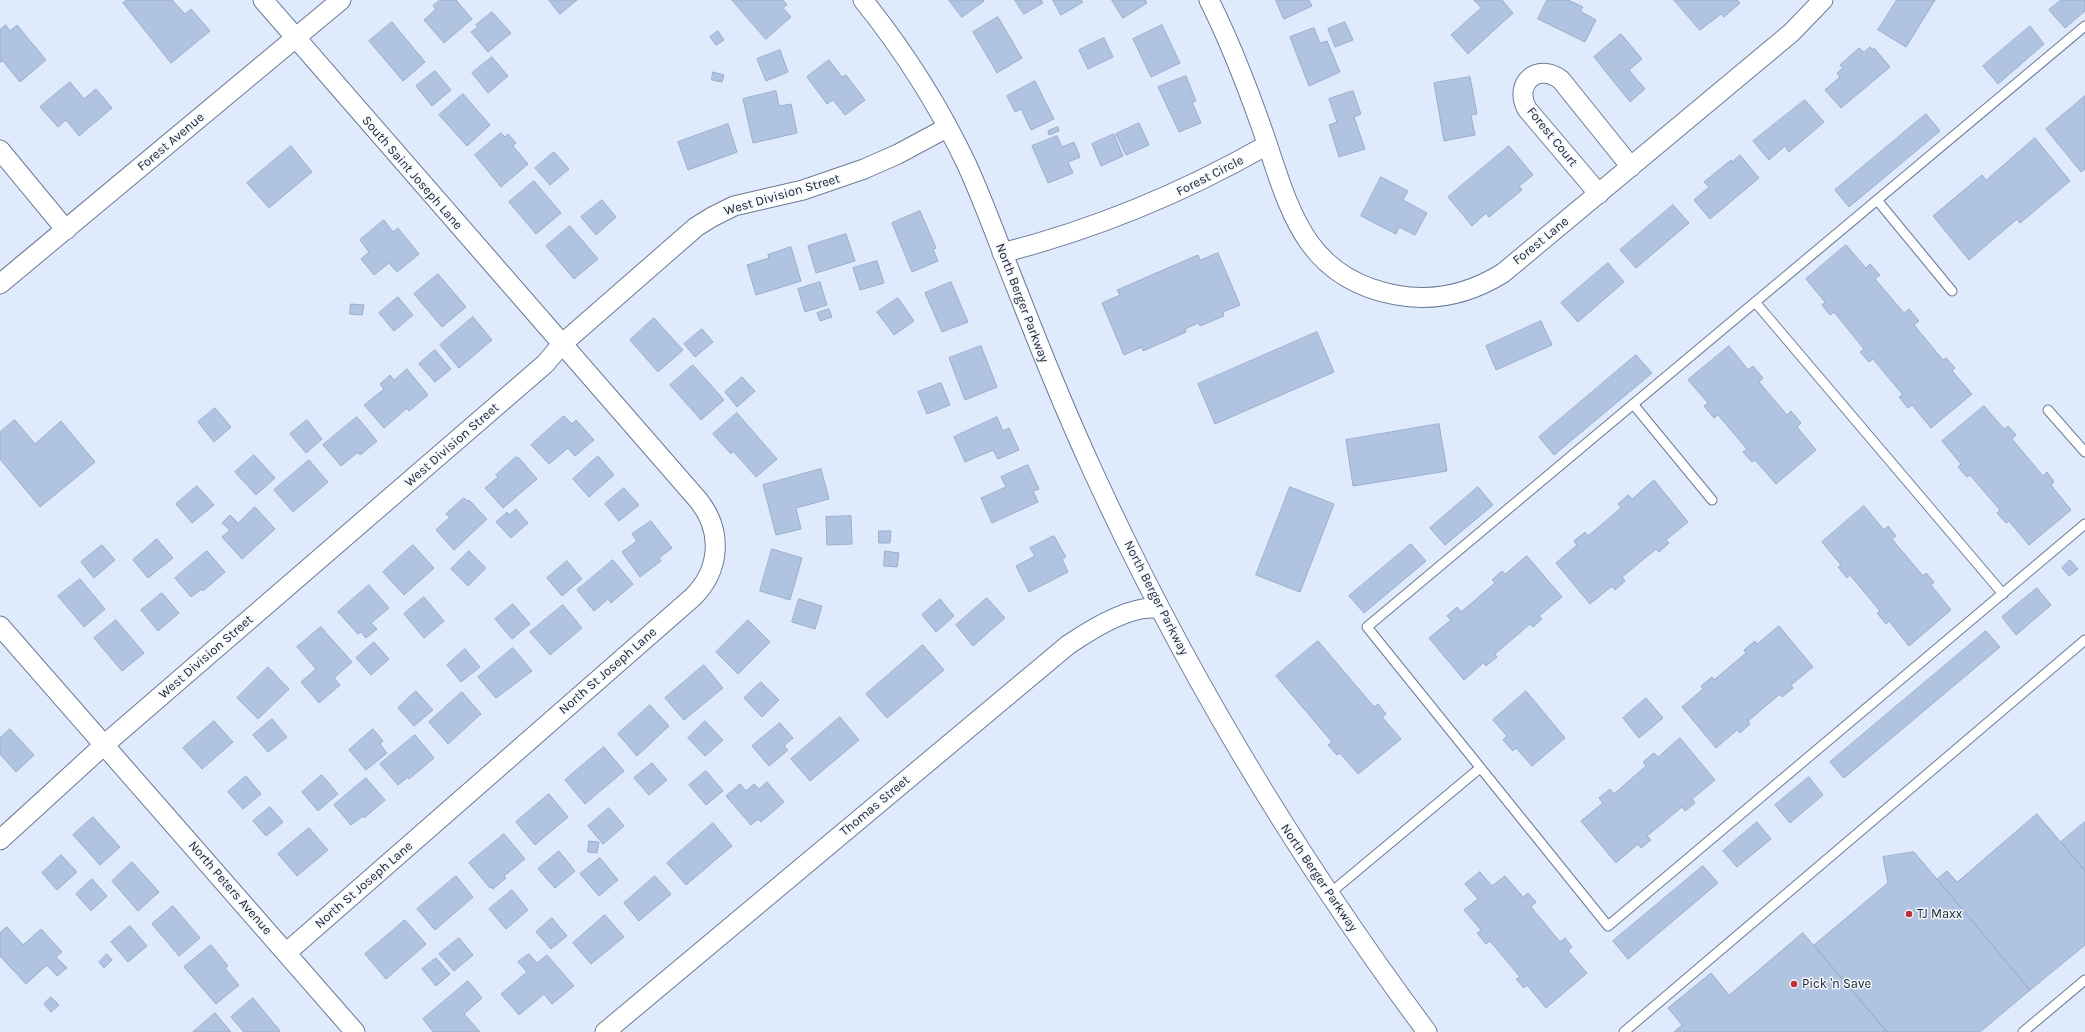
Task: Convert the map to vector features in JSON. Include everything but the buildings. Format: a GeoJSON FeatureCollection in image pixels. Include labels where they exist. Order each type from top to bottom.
{"type":"FeatureCollection","features":[{"type":"Feature","properties":{"kind":"street","name":"South Saint Joseph Lane"},"geometry":{"type":"LineString","coordinates":[[263,0],[562,344]]}},
{"type":"Feature","properties":{"kind":"street","name":"Forest Avenue"},"geometry":{"type":"LineString","coordinates":[[0,284],[341,0]]}},
{"type":"Feature","properties":{"kind":"street","name":"North Berger Parkway"},"geometry":{"type":"LineString","coordinates":[[863,0],[906,58],[949,130],[979,192],[1048,369],[1079,441],[1160,610],[1231,738],[1284,826],[1329,894],[1427,1032]]}},
{"type":"Feature","properties":{"kind":"street"},"geometry":{"type":"LineString","coordinates":[[1209,0],[1242,74],[1267,145]]}},
{"type":"Feature","properties":{"kind":"street","name":"Forest Lane"},"geometry":{"type":"LineString","coordinates":[[1267,145],[1292,216],[1299,229],[1318,253],[1341,273],[1378,290],[1402,296],[1442,296],[1472,289],[1486,283],[1515,264],[1792,33],[1823,0]]}},
{"type":"Feature","properties":{"kind":"street","name":"Forest Court"},"geometry":{"type":"LineString","coordinates":[[1599,194],[1527,109],[1523,101],[1522,93],[1524,84],[1530,78],[1537,74],[1546,73],[1554,75],[1561,80],[1631,167]]}},
{"type":"Feature","properties":{"kind":"street","name":"West Division Street"},"geometry":{"type":"LineString","coordinates":[[0,840],[104,745],[545,364],[562,344],[696,227],[734,206],[838,179],[881,162],[939,132],[949,130]]}},
{"type":"Feature","properties":{"kind":"street","name":"Forest Circle"},"geometry":{"type":"LineString","coordinates":[[1002,253],[1062,237],[1127,214],[1202,181],[1267,145]]}},
{"type":"Feature","properties":{"kind":"street"},"geometry":{"type":"LineString","coordinates":[[0,150],[66,230]]}},
{"type":"Feature","properties":{"kind":"street","name":"North St Joseph Lane"},"geometry":{"type":"LineString","coordinates":[[286,953],[693,597],[702,587],[712,570],[716,542],[714,528],[706,511],[562,344]]}},
{"type":"Feature","properties":{"kind":"street","name":"Thomas Street"},"geometry":{"type":"LineString","coordinates":[[605,1032],[1068,645],[1100,625],[1121,616],[1151,607],[1160,610]]}},
{"type":"Feature","properties":{"kind":"street","name":"North Peters Avenue"},"geometry":{"type":"LineString","coordinates":[[0,626],[355,1032]]}},
{"type":"Feature","properties":{"kind":"lane"},"geometry":{"type":"LineString","coordinates":[[2085,26],[1367,627],[1608,926],[2085,524]]}},
{"type":"Feature","properties":{"kind":"lane"},"geometry":{"type":"LineString","coordinates":[[1877,200],[1952,291]]}},
{"type":"Feature","properties":{"kind":"lane"},"geometry":{"type":"LineString","coordinates":[[1755,302],[2003,594]]}},
{"type":"Feature","properties":{"kind":"lane"},"geometry":{"type":"LineString","coordinates":[[1633,404],[1712,500]]}},
{"type":"Feature","properties":{"kind":"lane"},"geometry":{"type":"LineString","coordinates":[[2048,410],[2085,452]]}},
{"type":"Feature","properties":{"kind":"lane"},"geometry":{"type":"LineString","coordinates":[[1624,1032],[2085,640]]}},
{"type":"Feature","properties":{"kind":"lane"},"geometry":{"type":"LineString","coordinates":[[1329,894],[1480,768]]}},
{"type":"Feature","properties":{"kind":"lane"},"geometry":{"type":"LineString","coordinates":[[2024,1032],[2085,980]]}},
{"type":"Feature","properties":{"kind":"place","name":"TJ Maxx"},"geometry":{"type":"Point","coordinates":[1909,914]}},
{"type":"Feature","properties":{"kind":"place","name":"Pick 'n Save"},"geometry":{"type":"Point","coordinates":[1794,984]}}]}
